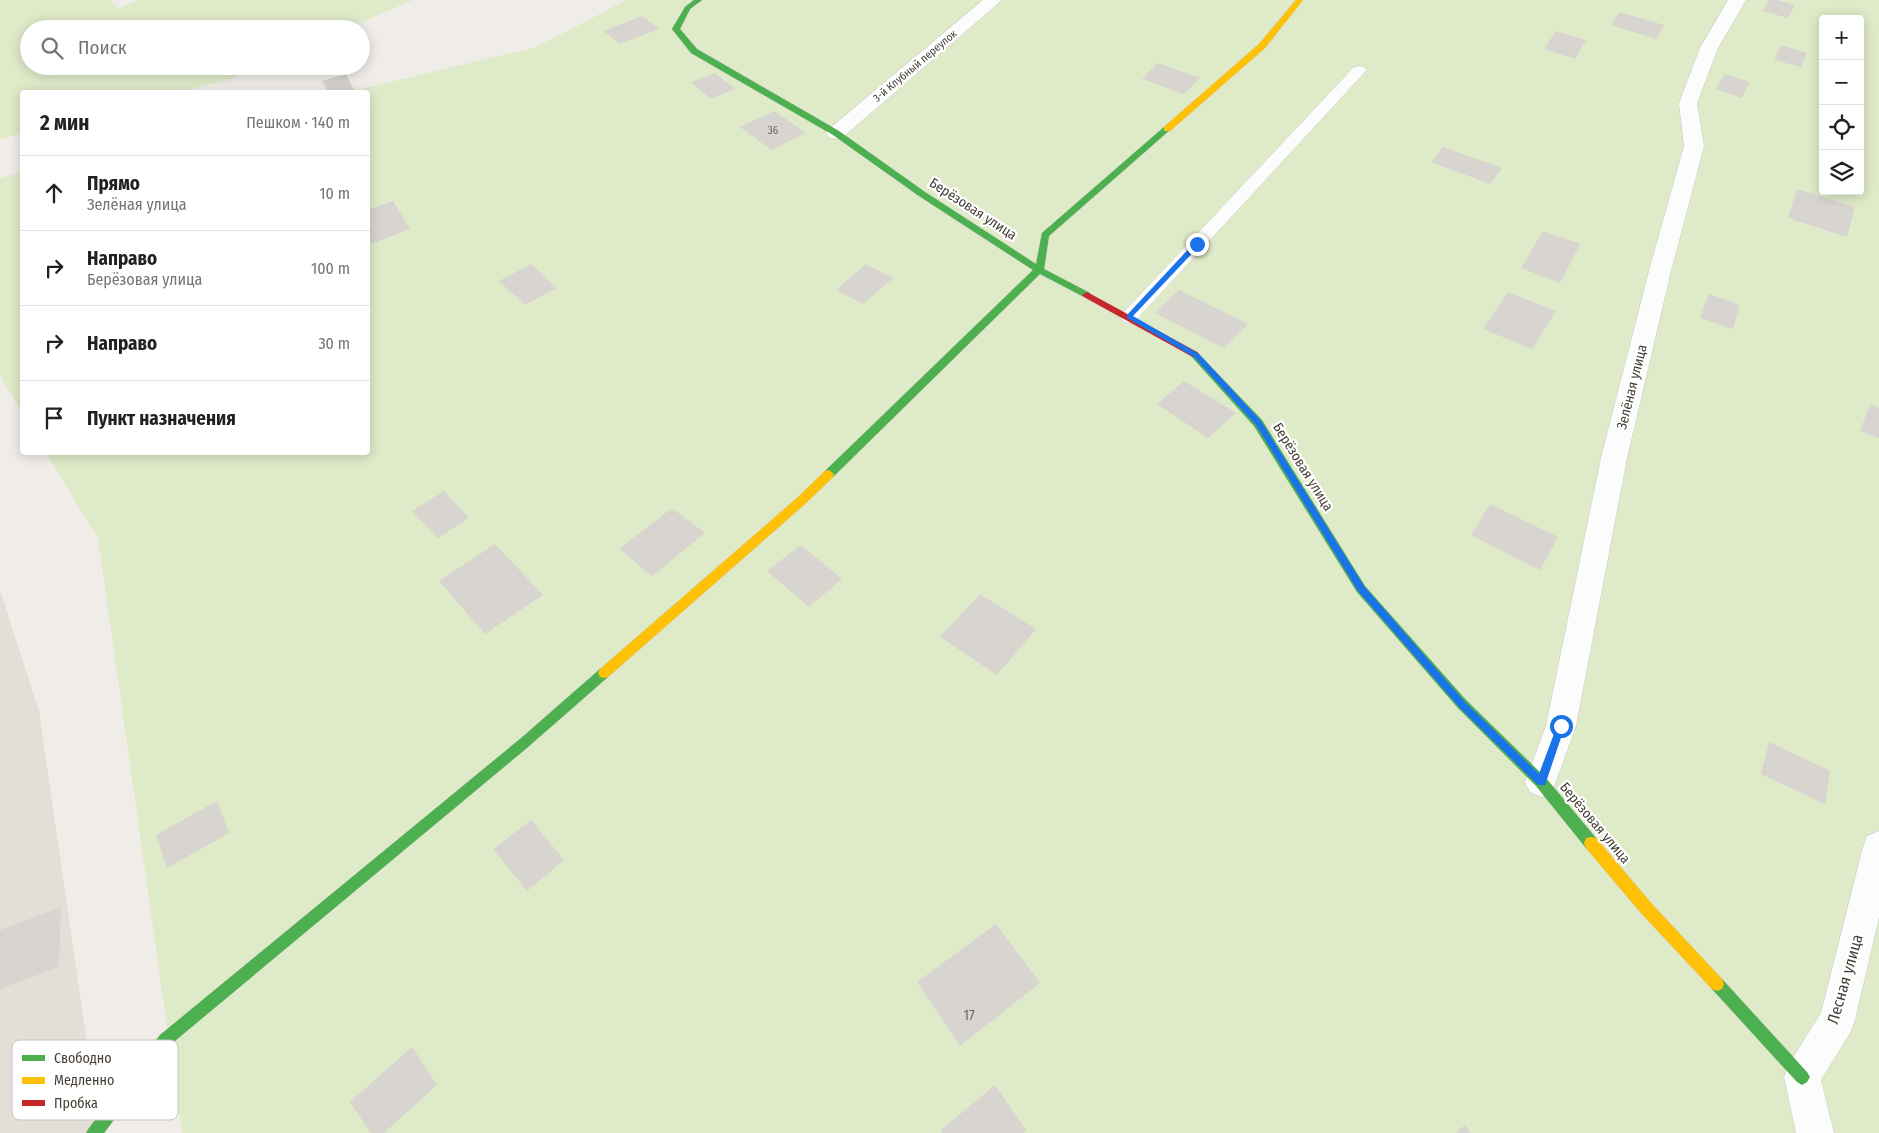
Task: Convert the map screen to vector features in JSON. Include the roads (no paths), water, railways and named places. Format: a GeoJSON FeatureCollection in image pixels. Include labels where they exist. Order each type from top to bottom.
{"type":"FeatureCollection","features":[{"type":"Feature","properties":{"kind":"street","name":"Берёзовая улица"},"geometry":{"type":"LineString","coordinates":[[699,0],[687,8],[676,29],[694,51],[836,133],[922,194],[1039,270],[1129,317],[1197,356],[1258,423],[1361,589],[1462,704],[1541,782],[1646,908],[1802,1077]]}},
{"type":"Feature","properties":{"kind":"street","name":"3-й Клубный переулок"},"geometry":{"type":"LineString","coordinates":[[836,133],[993,0]]}},
{"type":"Feature","properties":{"kind":"street"},"geometry":{"type":"LineString","coordinates":[[165,1040],[524,743],[778,520],[1039,270],[1045,235],[1262,46],[1300,0]]}},
{"type":"Feature","properties":{"kind":"street","name":"Зелёная улица"},"geometry":{"type":"LineString","coordinates":[[1541,782],[1561,726],[1614,458],[1660,271],[1694,146],[1688,103],[1710,48],[1737,0]]}},
{"type":"Feature","properties":{"kind":"street","name":"Лесная улица"},"geometry":{"type":"LineString","coordinates":[[1802,1077],[1837,1020],[1879,848]]}},
{"type":"Feature","properties":{"kind":"street"},"geometry":{"type":"LineString","coordinates":[[1802,1077],[1814,1133]]}},
{"type":"Feature","properties":{"kind":"street"},"geometry":{"type":"LineString","coordinates":[[94,1133],[104,1120]]}},
{"type":"Feature","properties":{"kind":"lane"},"geometry":{"type":"LineString","coordinates":[[1129,317],[1359,70]]}}]}
